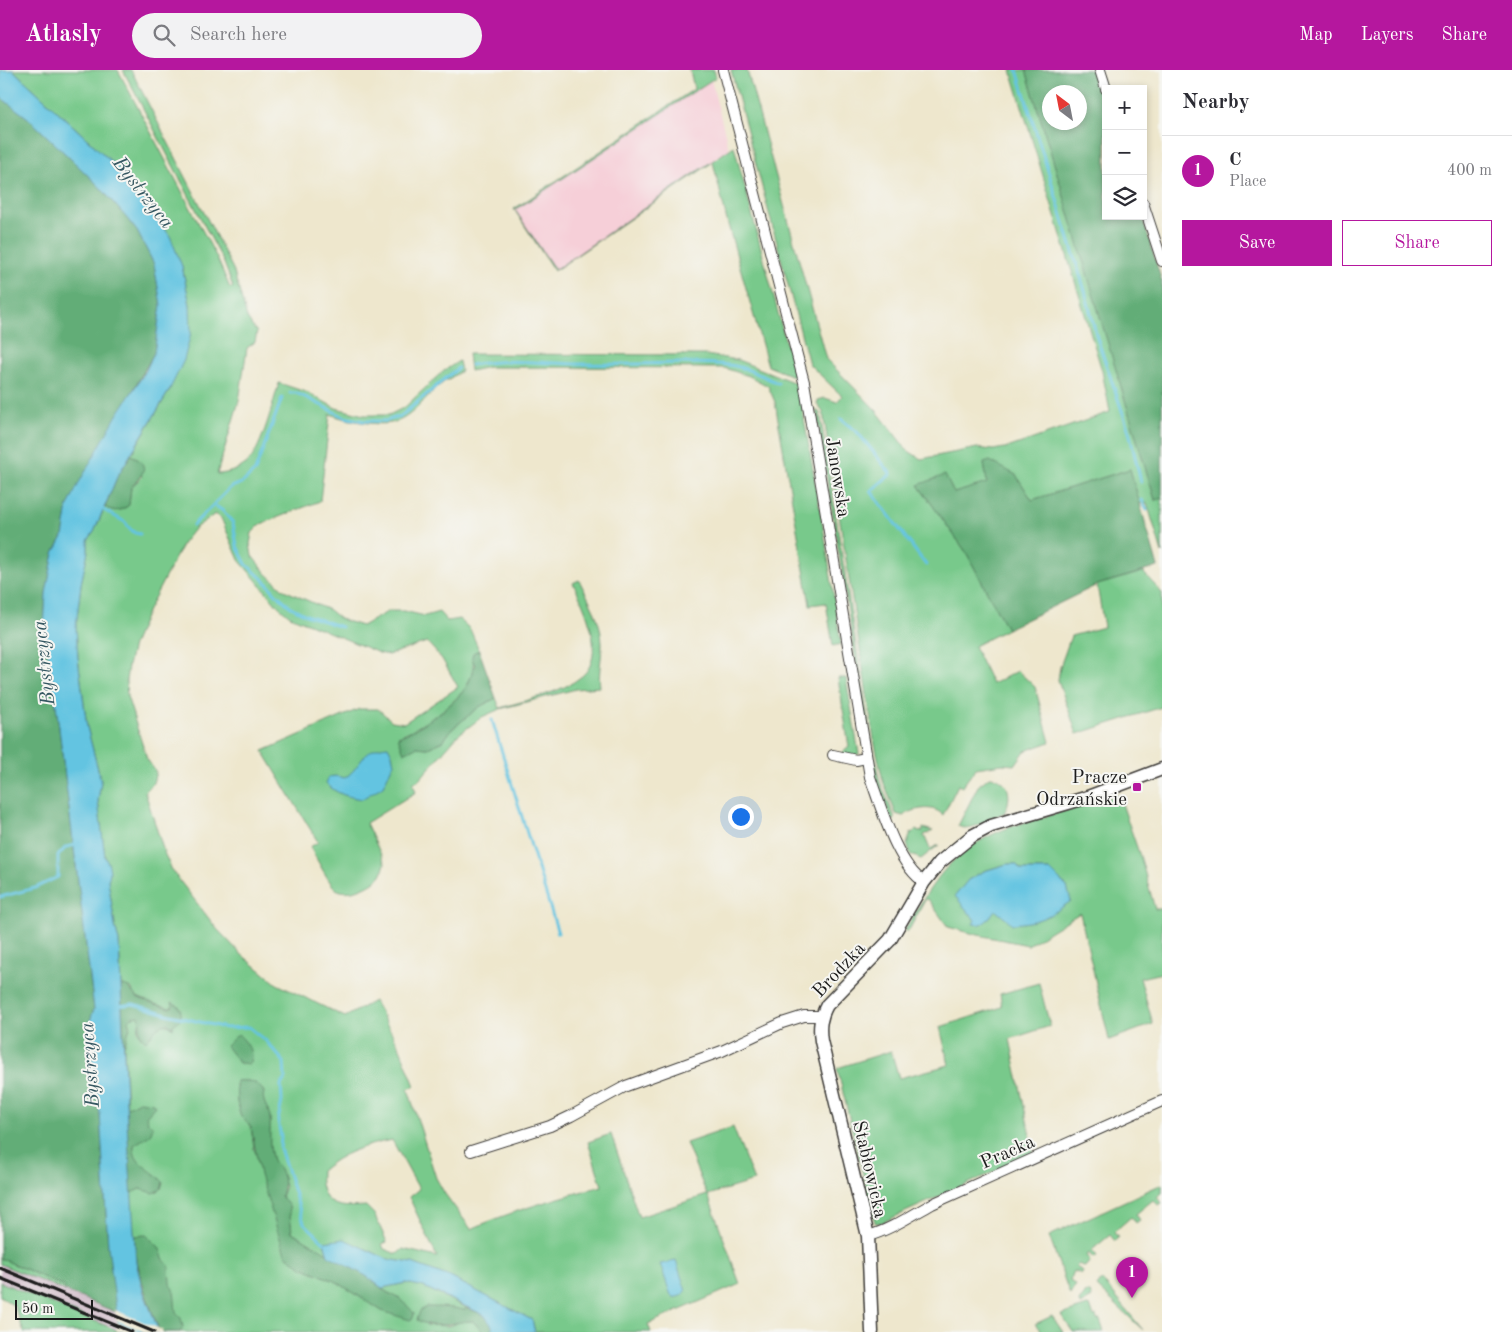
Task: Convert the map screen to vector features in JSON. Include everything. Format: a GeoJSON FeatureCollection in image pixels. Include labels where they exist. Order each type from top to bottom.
{"type":"FeatureCollection","features":[{"type":"Feature","properties":{"kind":"street","name":"Janowska"},"geometry":{"type":"LineString","coordinates":[[722,70],[812,419],[870,777],[903,859],[917,878],[924,882]]}},
{"type":"Feature","properties":{"kind":"street"},"geometry":{"type":"LineString","coordinates":[[1100,70],[1105,85]]}},
{"type":"Feature","properties":{"kind":"street"},"geometry":{"type":"LineString","coordinates":[[1147,215],[1162,261]]}},
{"type":"Feature","properties":{"kind":"street"},"geometry":{"type":"LineString","coordinates":[[833,755],[856,760],[866,758]]}},
{"type":"Feature","properties":{"kind":"street","name":"Brodzka"},"geometry":{"type":"LineString","coordinates":[[471,1151],[550,1126],[626,1086],[722,1051],[782,1023],[804,1016],[821,1016],[827,1005],[890,940],[924,882],[940,862],[972,836],[991,826],[1085,798],[1162,769]]}},
{"type":"Feature","properties":{"kind":"street","name":"Stabłowicka"},"geometry":{"type":"LineString","coordinates":[[821,1016],[819,1027],[821,1041],[868,1236],[872,1332]]}},
{"type":"Feature","properties":{"kind":"street","name":"Pracka"},"geometry":{"type":"LineString","coordinates":[[868,1236],[883,1232],[932,1204],[1162,1101]]}},
{"type":"Feature","properties":{"kind":"shaded area"},"geometry":{"type":"Polygon","coordinates":[[[711,80],[729,149],[555,270],[515,210],[711,80]]]}},
{"type":"Feature","properties":{"kind":"shaded area"},"geometry":{"type":"Polygon","coordinates":[[[0,1264],[164,1332],[121,1332],[0,1282],[0,1264]]]}},
{"type":"Feature","properties":{"kind":"green space"},"geometry":{"type":"Polygon","coordinates":[[[13,70],[118,70],[217,258],[230,288],[233,287],[224,263],[123,70],[131,70],[233,269],[247,318],[257,332],[255,342],[247,348],[239,401],[217,474],[238,469],[246,464],[254,454],[267,424],[279,383],[306,392],[336,408],[364,415],[389,415],[405,407],[442,372],[459,361],[461,371],[433,391],[405,418],[398,421],[384,424],[368,423],[330,414],[320,501],[261,524],[252,533],[250,544],[252,556],[284,590],[329,610],[340,619],[362,626],[389,611],[404,611],[425,616],[439,612],[447,621],[459,619],[470,629],[479,650],[473,653],[472,672],[464,690],[438,714],[398,736],[416,747],[428,748],[443,741],[452,729],[479,707],[496,698],[500,708],[554,691],[574,682],[582,676],[589,667],[593,656],[593,644],[588,617],[573,583],[579,580],[591,603],[600,627],[602,644],[599,676],[600,687],[576,689],[500,709],[482,717],[458,735],[419,780],[413,783],[416,792],[366,823],[385,863],[381,875],[372,883],[360,889],[346,892],[340,891],[332,885],[310,847],[318,842],[263,751],[359,709],[378,709],[392,721],[404,723],[458,687],[442,659],[427,642],[388,655],[290,616],[279,607],[239,560],[221,518],[215,514],[195,528],[183,543],[148,610],[133,645],[128,666],[127,696],[147,759],[156,772],[153,783],[145,792],[165,855],[173,872],[217,929],[241,954],[277,984],[345,1017],[374,1001],[399,1046],[415,1086],[408,1089],[436,1178],[445,1194],[471,1229],[520,1210],[602,1186],[588,1142],[611,1134],[639,1217],[707,1195],[686,1143],[733,1127],[754,1181],[708,1195],[740,1284],[648,1324],[651,1332],[535,1332],[532,1320],[450,1277],[412,1263],[387,1259],[366,1249],[324,1242],[328,1255],[292,1232],[289,1207],[281,1197],[285,1186],[280,1170],[272,1161],[269,1142],[270,1116],[262,1098],[264,1092],[255,1083],[236,1081],[237,1102],[241,1117],[251,1127],[254,1149],[302,1267],[337,1282],[382,1311],[400,1298],[382,1288],[406,1283],[424,1287],[467,1308],[464,1310],[438,1307],[426,1325],[448,1326],[463,1321],[473,1321],[483,1332],[164,1332],[136,1262],[124,1046],[130,1027],[128,1021],[132,1017],[139,1016],[140,1018],[138,1030],[141,1037],[151,1036],[160,1026],[166,1025],[173,1028],[173,1006],[168,1008],[146,1001],[135,995],[132,989],[121,986],[119,942],[108,880],[108,863],[105,857],[98,801],[101,781],[87,727],[76,627],[81,584],[88,551],[88,540],[94,532],[105,507],[117,510],[129,505],[131,487],[142,477],[137,458],[131,455],[169,391],[190,305],[182,266],[129,178],[13,70]],[[392,1140],[354,1151],[337,1159],[321,1171],[321,1186],[329,1200],[339,1206],[366,1206],[374,1214],[387,1242],[382,1244],[384,1249],[397,1254],[403,1249],[437,1257],[409,1197],[419,1189],[392,1140]]]}},
{"type":"Feature","properties":{"kind":"green space"},"geometry":{"type":"Polygon","coordinates":[[[690,70],[714,70],[716,77],[515,210],[555,270],[734,146],[795,377],[768,366],[727,221],[713,162],[554,271],[514,209],[694,89],[690,70]]]}},
{"type":"Feature","properties":{"kind":"green space"},"geometry":{"type":"Polygon","coordinates":[[[731,70],[747,70],[826,359],[876,410],[907,450],[921,459],[977,448],[993,450],[1010,447],[1110,412],[1102,371],[1011,70],[1026,70],[1042,123],[1042,130],[1044,130],[1155,500],[1162,498],[1162,553],[1147,503],[1140,504],[1130,469],[1032,500],[1016,475],[984,464],[988,483],[954,493],[918,485],[966,552],[1007,629],[974,646],[992,684],[1018,671],[1035,687],[1050,742],[1025,751],[1015,765],[1002,764],[976,768],[962,787],[958,785],[943,815],[928,809],[912,811],[903,816],[896,814],[883,781],[874,740],[823,412],[817,404],[818,400],[825,398],[837,402],[842,396],[809,364],[731,70]]]}},
{"type":"Feature","properties":{"kind":"green space"},"geometry":{"type":"Polygon","coordinates":[[[1026,70],[1099,70],[1103,85],[1102,220],[1143,220],[1162,282],[1162,498],[1155,500],[1044,130],[1087,130],[1087,85],[1042,85],[1042,123],[1026,70]]]}},
{"type":"Feature","properties":{"kind":"green space"},"geometry":{"type":"Polygon","coordinates":[[[0,97],[28,118],[99,186],[137,231],[154,264],[161,305],[154,353],[68,506],[63,537],[54,553],[46,593],[44,629],[56,704],[94,1009],[90,1021],[95,1048],[92,1058],[100,1114],[108,1246],[118,1313],[63,1290],[65,1287],[0,1258],[0,97]]]}},
{"type":"Feature","properties":{"kind":"green space"},"geometry":{"type":"Polygon","coordinates":[[[468,354],[706,355],[738,360],[798,384],[826,544],[841,644],[833,646],[826,603],[810,605],[775,402],[768,386],[749,376],[724,368],[489,367],[470,371],[468,354]]]}},
{"type":"Feature","properties":{"kind":"green space"},"geometry":{"type":"Polygon","coordinates":[[[816,410],[820,413],[871,742],[880,782],[895,818],[894,821],[891,819],[877,782],[872,762],[816,410]]]}},
{"type":"Feature","properties":{"kind":"green space"},"geometry":{"type":"Polygon","coordinates":[[[131,455],[142,463],[143,470],[131,487],[129,505],[123,509],[108,509],[105,507],[117,477],[131,455]]]}},
{"type":"Feature","properties":{"kind":"green space"},"geometry":{"type":"Polygon","coordinates":[[[990,461],[1016,475],[1032,500],[1130,469],[1158,567],[1097,585],[1007,629],[966,552],[918,485],[945,475],[954,493],[987,483],[984,463],[990,461]]]}},
{"type":"Feature","properties":{"kind":"green space"},"geometry":{"type":"Polygon","coordinates":[[[1143,572],[1162,593],[1162,707],[1077,734],[1058,680],[1060,667],[1071,636],[1104,627],[1097,585],[1143,572]]]}},
{"type":"Feature","properties":{"kind":"green space"},"geometry":{"type":"Polygon","coordinates":[[[479,650],[496,698],[479,707],[452,729],[443,741],[428,748],[416,747],[404,753],[398,737],[426,722],[447,707],[463,692],[475,666],[472,658],[473,653],[479,650]]]}},
{"type":"Feature","properties":{"kind":"green space"},"geometry":{"type":"Polygon","coordinates":[[[838,678],[846,678],[859,754],[852,757],[841,754],[849,747],[838,678]]]}},
{"type":"Feature","properties":{"kind":"green space"},"geometry":{"type":"Polygon","coordinates":[[[989,777],[1001,781],[1008,789],[1007,807],[1004,813],[969,828],[958,826],[978,786],[989,777]]]}},
{"type":"Feature","properties":{"kind":"green space"},"geometry":{"type":"Polygon","coordinates":[[[1119,795],[1141,859],[1155,909],[1162,909],[1162,973],[1140,978],[1153,1024],[1109,1040],[1080,913],[1028,945],[948,927],[928,899],[925,900],[908,932],[905,930],[926,894],[948,866],[975,844],[1013,826],[1119,795]],[[1007,864],[984,871],[968,880],[959,899],[975,920],[995,910],[1050,870],[1021,870],[1016,864],[1007,864]]]}},
{"type":"Feature","properties":{"kind":"green space"},"geometry":{"type":"Polygon","coordinates":[[[923,828],[933,831],[924,835],[930,849],[939,845],[921,859],[911,855],[907,844],[911,833],[917,830],[918,832],[923,831],[923,828]]]}},
{"type":"Feature","properties":{"kind":"green space"},"geometry":{"type":"Polygon","coordinates":[[[1039,983],[1050,1026],[1010,1039],[1034,1154],[881,1223],[875,1223],[837,1068],[891,1051],[899,1078],[949,1065],[940,1027],[1002,1007],[1000,994],[1039,983]]]}},
{"type":"Feature","properties":{"kind":"green space"},"geometry":{"type":"Polygon","coordinates":[[[122,985],[128,987],[137,997],[144,1000],[170,1008],[173,1006],[172,1002],[179,1006],[181,1012],[180,1019],[173,1025],[173,1028],[168,1024],[157,1028],[146,1041],[140,1032],[139,1016],[132,1017],[128,1021],[130,1027],[124,1046],[122,985]]]}},
{"type":"Feature","properties":{"kind":"green space"},"geometry":{"type":"Polygon","coordinates":[[[238,1034],[247,1044],[250,1052],[251,1060],[249,1064],[239,1063],[226,1046],[238,1034]]]}},
{"type":"Feature","properties":{"kind":"green space"},"geometry":{"type":"Polygon","coordinates":[[[236,1081],[252,1082],[264,1092],[264,1102],[270,1118],[271,1152],[273,1161],[283,1177],[284,1183],[281,1196],[289,1206],[292,1232],[366,1276],[388,1293],[400,1298],[414,1313],[413,1318],[410,1320],[382,1311],[337,1282],[302,1267],[285,1254],[260,1175],[251,1127],[241,1117],[237,1102],[236,1081]]]}},
{"type":"Feature","properties":{"kind":"green space"},"geometry":{"type":"Polygon","coordinates":[[[139,1101],[153,1103],[155,1106],[146,1116],[148,1122],[153,1127],[150,1135],[134,1145],[136,1157],[163,1182],[161,1189],[154,1193],[140,1189],[131,1193],[126,1108],[139,1101]]]}},
{"type":"Feature","properties":{"kind":"green space"},"geometry":{"type":"Polygon","coordinates":[[[1162,1184],[1162,1193],[1157,1197],[1162,1203],[1158,1205],[1153,1200],[1136,1214],[1140,1220],[1136,1223],[1131,1217],[1114,1232],[1118,1238],[1115,1241],[1110,1235],[1092,1250],[1097,1256],[1093,1258],[1089,1253],[1086,1255],[1090,1261],[1085,1267],[1078,1264],[1076,1267],[1083,1271],[1082,1274],[1074,1271],[1070,1281],[1076,1285],[1070,1295],[1049,1236],[1162,1184]]]}},
{"type":"Feature","properties":{"kind":"green space"},"geometry":{"type":"Polygon","coordinates":[[[146,1235],[159,1247],[164,1260],[169,1265],[170,1284],[174,1289],[176,1313],[181,1318],[183,1327],[180,1332],[164,1332],[159,1330],[150,1306],[140,1273],[134,1236],[146,1235]]]}},
{"type":"Feature","properties":{"kind":"green space"},"geometry":{"type":"Polygon","coordinates":[[[0,1258],[65,1287],[63,1290],[0,1264],[0,1258]]]}},
{"type":"Feature","properties":{"kind":"green space"},"geometry":{"type":"Polygon","coordinates":[[[1102,1280],[1143,1330],[1097,1287],[1102,1280]]]}},
{"type":"Feature","properties":{"kind":"green space"},"geometry":{"type":"Polygon","coordinates":[[[0,1282],[120,1332],[24,1332],[14,1306],[0,1296],[0,1282]]]}},
{"type":"Feature","properties":{"kind":"green space"},"geometry":{"type":"Polygon","coordinates":[[[1086,1292],[1090,1293],[1092,1298],[1080,1305],[1079,1302],[1086,1292]]]}},
{"type":"Feature","properties":{"kind":"green space"},"geometry":{"type":"Polygon","coordinates":[[[1090,1305],[1094,1317],[1096,1316],[1097,1320],[1100,1320],[1104,1332],[1073,1332],[1061,1315],[1090,1305]]]}},
{"type":"Feature","properties":{"kind":"green space"},"geometry":{"type":"Polygon","coordinates":[[[427,1307],[464,1310],[467,1308],[484,1315],[493,1326],[492,1332],[483,1332],[473,1321],[431,1325],[417,1320],[420,1311],[427,1307]]]}},
{"type":"Feature","properties":{"kind":"green space"},"geometry":{"type":"Polygon","coordinates":[[[1052,1316],[1063,1332],[1042,1332],[1035,1324],[1052,1316]]]}},
{"type":"Feature","properties":{"kind":"water"},"geometry":{"type":"Polygon","coordinates":[[[0,70],[13,70],[129,178],[170,236],[182,266],[190,305],[191,333],[184,360],[169,391],[117,477],[94,532],[88,540],[88,551],[81,584],[76,627],[87,727],[101,781],[98,801],[105,857],[110,868],[108,880],[119,942],[127,1123],[136,1262],[143,1290],[159,1332],[119,1331],[108,1246],[100,1114],[92,1058],[95,1048],[90,1021],[94,1009],[56,704],[44,629],[46,593],[54,553],[63,537],[68,506],[117,415],[145,372],[154,353],[161,305],[154,264],[137,231],[99,186],[28,118],[0,97],[0,70]]]}},
{"type":"Feature","properties":{"kind":"water"},"geometry":{"type":"Polygon","coordinates":[[[388,746],[394,763],[383,786],[362,799],[342,794],[326,783],[329,777],[345,778],[368,753],[379,747],[388,746]]]}},
{"type":"Feature","properties":{"kind":"water"},"geometry":{"type":"Polygon","coordinates":[[[1007,864],[1016,864],[1021,870],[1050,870],[1067,887],[1071,901],[1050,915],[1030,922],[1012,924],[995,910],[984,923],[973,924],[975,920],[955,896],[968,880],[984,871],[1007,864]]]}},
{"type":"Feature","properties":{"kind":"water"},"geometry":{"type":"Polygon","coordinates":[[[344,1239],[387,1259],[412,1263],[450,1277],[532,1320],[535,1332],[492,1332],[492,1326],[484,1315],[424,1287],[406,1283],[382,1288],[366,1276],[328,1255],[324,1242],[344,1239]]]}},
{"type":"Feature","properties":{"kind":"water"},"geometry":{"type":"Polygon","coordinates":[[[676,1261],[686,1291],[678,1297],[672,1297],[660,1264],[676,1261]]]}},
{"type":"Feature","properties":{"kind":"pier"},"geometry":{"type":"Polygon","coordinates":[[[115,1310],[162,1330],[162,1332],[145,1332],[116,1320],[115,1310]]]}},
{"type":"Feature","properties":{"kind":"pier"},"geometry":{"type":"Polygon","coordinates":[[[116,1322],[141,1332],[117,1331],[116,1322]]]}},
{"type":"Feature","properties":{"kind":"waterway"},"geometry":{"type":"LineString","coordinates":[[1017,70],[1085,291],[1097,338],[1129,431],[1141,482]]}},
{"type":"Feature","properties":{"kind":"waterway"},"geometry":{"type":"LineString","coordinates":[[471,365],[500,362],[717,364],[741,367],[778,383]]}},
{"type":"Feature","properties":{"kind":"waterway"},"geometry":{"type":"LineString","coordinates":[[290,393],[296,393],[344,417],[364,421],[386,421],[401,416],[458,368]]}},
{"type":"Feature","properties":{"kind":"waterway"},"geometry":{"type":"LineString","coordinates":[[193,525],[231,487],[242,483],[255,471],[282,398]]}},
{"type":"Feature","properties":{"kind":"waterway"},"geometry":{"type":"LineString","coordinates":[[841,419],[858,433],[891,474],[871,491],[926,565]]}},
{"type":"Feature","properties":{"kind":"waterway"},"geometry":{"type":"LineString","coordinates":[[1142,500],[1147,510]]}},
{"type":"Feature","properties":{"kind":"waterway"},"geometry":{"type":"LineString","coordinates":[[214,505],[223,511],[233,523],[237,546],[246,564],[276,594],[291,607],[306,615],[341,627]]}},
{"type":"Feature","properties":{"kind":"waterway"},"geometry":{"type":"LineString","coordinates":[[100,508],[125,522],[130,529],[140,534]]}},
{"type":"Feature","properties":{"kind":"waterway"},"geometry":{"type":"LineString","coordinates":[[492,720],[558,933]]}},
{"type":"Feature","properties":{"kind":"waterway"},"geometry":{"type":"LineString","coordinates":[[0,897],[35,888],[58,877],[58,856],[66,847],[76,845]]}},
{"type":"Feature","properties":{"kind":"waterway"},"geometry":{"type":"LineString","coordinates":[[118,1006],[133,1004],[226,1028],[249,1027],[266,1041],[284,1062],[285,1079],[281,1085],[282,1101],[278,1120],[281,1138],[280,1148],[304,1223],[324,1242]]}},
{"type":"Feature","properties":{"kind":"railway"},"geometry":{"type":"LineString","coordinates":[[0,1268],[154,1332]]}},
{"type":"Feature","properties":{"kind":"railway"},"geometry":{"type":"LineString","coordinates":[[0,1278],[132,1332]]}},
{"type":"Feature","properties":{"kind":"place","name":"Pracze Odrzańskie"},"geometry":{"type":"Point","coordinates":[1137,787]}},
{"type":"Feature","properties":{"kind":"place","name":"C"},"geometry":{"type":"Point","coordinates":[1132,1298]}},
{"type":"Feature","properties":{"kind":"water label","name":"Bystrzyca"},"geometry":{"type":"Point","coordinates":[144,192]}},
{"type":"Feature","properties":{"kind":"water label","name":"Bystrzyca"},"geometry":{"type":"Point","coordinates":[43,663]}},
{"type":"Feature","properties":{"kind":"water label","name":"Bystrzyca"},"geometry":{"type":"Point","coordinates":[89,1065]}}]}
